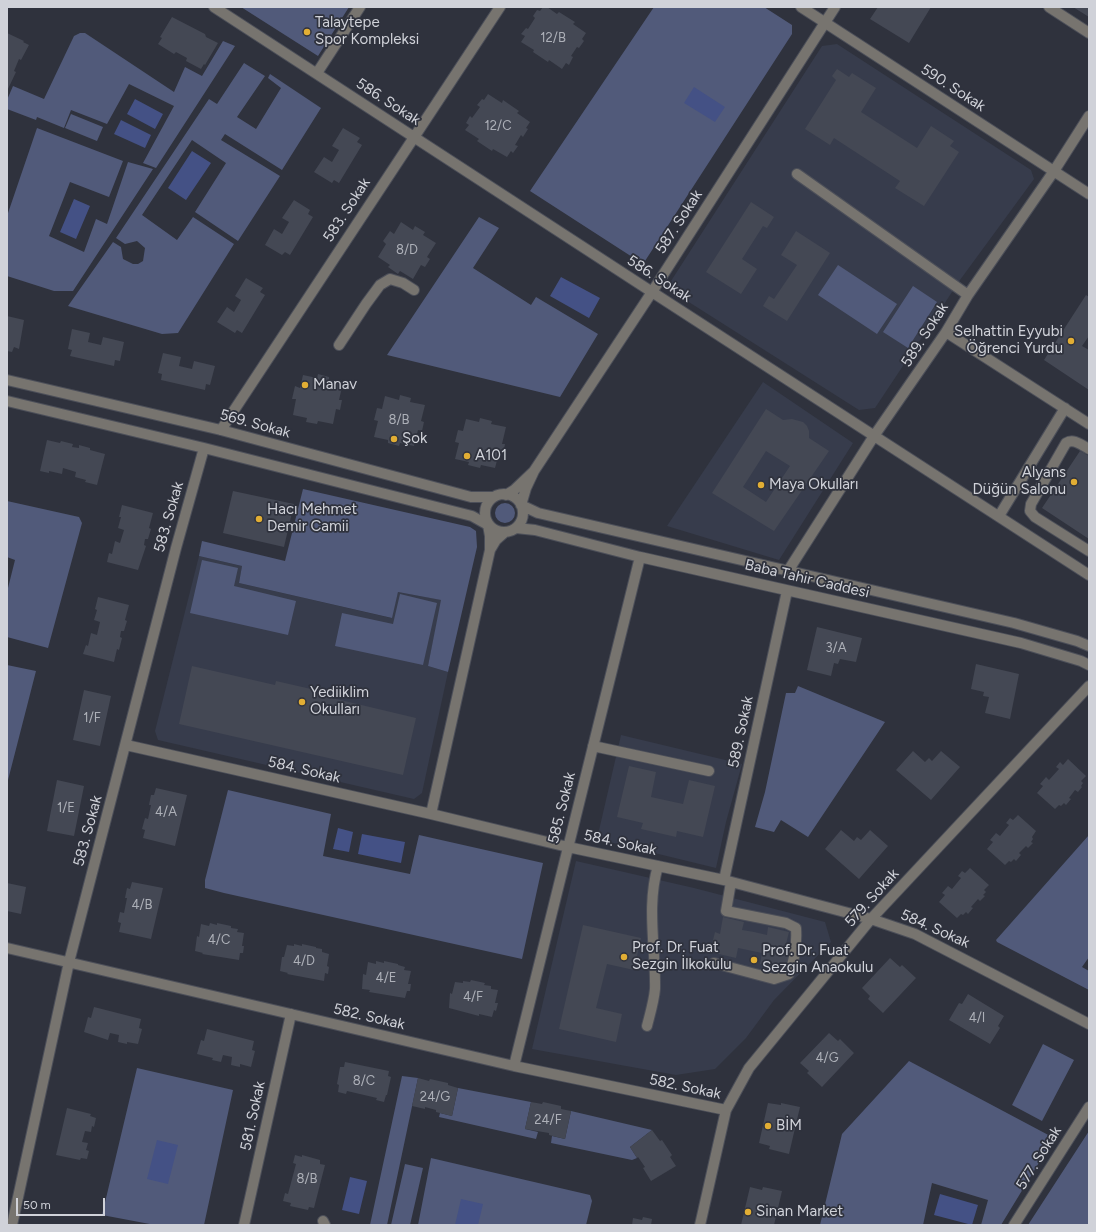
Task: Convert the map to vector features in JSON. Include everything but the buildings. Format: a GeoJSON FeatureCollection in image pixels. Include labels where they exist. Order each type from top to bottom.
{"type":"FeatureCollection","features":[{"type":"Feature","properties":{"kind":"street","name":"586. Sokak"},"geometry":{"type":"LineString","coordinates":[[214,7],[1089,574]]}},
{"type":"Feature","properties":{"kind":"street"},"geometry":{"type":"LineString","coordinates":[[317,73],[360,7]]}},
{"type":"Feature","properties":{"kind":"street","name":"583. Sokak"},"geometry":{"type":"LineString","coordinates":[[221,430],[500,7]]}},
{"type":"Feature","properties":{"kind":"street","name":"590. Sokak"},"geometry":{"type":"LineString","coordinates":[[801,7],[1089,194]]}},
{"type":"Feature","properties":{"kind":"street","name":"587. Sokak"},"geometry":{"type":"LineString","coordinates":[[534,472],[652,292],[835,7]]}},
{"type":"Feature","properties":{"kind":"street"},"geometry":{"type":"LineString","coordinates":[[1050,7],[1089,33]]}},
{"type":"Feature","properties":{"kind":"street","name":"589. Sokak"},"geometry":{"type":"LineString","coordinates":[[788,571],[874,436],[946,332],[968,295],[1054,171],[1089,116]]}},
{"type":"Feature","properties":{"kind":"street"},"geometry":{"type":"LineString","coordinates":[[797,174],[968,295]]}},
{"type":"Feature","properties":{"kind":"street"},"geometry":{"type":"LineString","coordinates":[[339,346],[380,285],[390,279],[403,283],[414,290]]}},
{"type":"Feature","properties":{"kind":"street"},"geometry":{"type":"LineString","coordinates":[[946,332],[1089,424]]}},
{"type":"Feature","properties":{"kind":"street","name":"569. Sokak"},"geometry":{"type":"LineString","coordinates":[[7,380],[221,430],[471,497],[494,497]]}},
{"type":"Feature","properties":{"kind":"street"},"geometry":{"type":"LineString","coordinates":[[7,401],[204,448],[472,516],[493,529],[505,532],[516,528],[522,517],[521,505],[526,488],[534,472]]}},
{"type":"Feature","properties":{"kind":"street"},"geometry":{"type":"LineString","coordinates":[[999,516],[1065,408]]}},
{"type":"Feature","properties":{"kind":"street"},"geometry":{"type":"LineString","coordinates":[[1089,449],[1077,442],[1070,441],[1066,443],[1031,504],[1030,511],[1035,517],[1089,551]]}},
{"type":"Feature","properties":{"kind":"street","name":"583. Sokak"},"geometry":{"type":"LineString","coordinates":[[12,1225],[69,962],[176,548],[204,448]]}},
{"type":"Feature","properties":{"kind":"street"},"geometry":{"type":"LineString","coordinates":[[506,495],[514,490],[534,472]]}},
{"type":"Feature","properties":{"kind":"street"},"geometry":{"type":"LineString","coordinates":[[431,814],[490,550],[490,536],[484,513],[489,501],[500,495],[512,497],[521,505]]}},
{"type":"Feature","properties":{"kind":"street","name":"Baba Tahir Caddesi"},"geometry":{"type":"LineString","coordinates":[[521,505],[538,513],[1014,624],[1077,641],[1089,646]]}},
{"type":"Feature","properties":{"kind":"street","name":"Baba Tahir Caddesi"},"geometry":{"type":"LineString","coordinates":[[516,528],[535,530],[640,557],[1021,643],[1081,661],[1089,666]]}},
{"type":"Feature","properties":{"kind":"street"},"geometry":{"type":"LineString","coordinates":[[490,550],[496,540],[505,532]]}},
{"type":"Feature","properties":{"kind":"street","name":"585. Sokak"},"geometry":{"type":"LineString","coordinates":[[514,1066],[640,557]]}},
{"type":"Feature","properties":{"kind":"street","name":"589. Sokak"},"geometry":{"type":"LineString","coordinates":[[714,963],[774,979],[789,974],[794,963],[797,939],[796,928],[786,923],[726,911],[728,881],[788,591]]}},
{"type":"Feature","properties":{"kind":"street","name":"579. Sokak"},"geometry":{"type":"LineString","coordinates":[[700,1225],[726,1110],[749,1068],[871,919],[1089,686]]}},
{"type":"Feature","properties":{"kind":"street","name":"584. Sokak"},"geometry":{"type":"LineString","coordinates":[[126,745],[431,814],[568,847],[728,881],[871,919],[915,934],[1089,1024]]}},
{"type":"Feature","properties":{"kind":"street"},"geometry":{"type":"LineString","coordinates":[[593,746],[709,771]]}},
{"type":"Feature","properties":{"kind":"street"},"geometry":{"type":"LineString","coordinates":[[647,1026],[655,991],[652,928],[654,879],[658,866]]}},
{"type":"Feature","properties":{"kind":"street","name":"582. Sokak"},"geometry":{"type":"LineString","coordinates":[[7,948],[514,1066],[726,1110]]}},
{"type":"Feature","properties":{"kind":"street","name":"581. Sokak"},"geometry":{"type":"LineString","coordinates":[[244,1225],[290,1014]]}},
{"type":"Feature","properties":{"kind":"street","name":"577. Sokak"},"geometry":{"type":"LineString","coordinates":[[1014,1225],[1089,1107]]}},
{"type":"Feature","properties":{"kind":"shaded area","name":"Talaytepe Spor Kompleksi"},"geometry":{"type":"Polygon","coordinates":[[[241,7],[349,7],[318,56],[241,7]]]}},
{"type":"Feature","properties":{"kind":"shaded area"},"geometry":{"type":"Polygon","coordinates":[[[654,7],[764,7],[792,25],[792,34],[645,261],[640,262],[530,191],[654,7]]]}},
{"type":"Feature","properties":{"kind":"shaded area"},"geometry":{"type":"Polygon","coordinates":[[[80,33],[85,33],[174,92],[185,67],[202,76],[223,41],[235,46],[156,168],[143,163],[174,106],[129,84],[107,124],[71,110],[64,128],[37,117],[36,120],[7,109],[7,100],[13,86],[44,99],[74,36],[80,33]]]}},
{"type":"Feature","properties":{"kind":"shaded area"},"geometry":{"type":"Polygon","coordinates":[[[837,44],[1031,170],[1034,179],[960,280],[875,408],[859,410],[673,292],[671,281],[822,46],[837,44]]]}},
{"type":"Feature","properties":{"kind":"shaded area"},"geometry":{"type":"Polygon","coordinates":[[[244,63],[265,76],[237,117],[256,129],[281,88],[268,78],[270,74],[321,108],[282,170],[225,134],[221,140],[280,176],[238,241],[195,212],[226,163],[192,140],[142,215],[177,240],[193,217],[234,244],[178,333],[162,334],[68,306],[113,242],[121,247],[123,259],[133,264],[138,264],[143,261],[145,248],[137,241],[125,244],[116,238],[209,99],[217,104],[244,63]]]}},
{"type":"Feature","properties":{"kind":"shaded area"},"geometry":{"type":"Polygon","coordinates":[[[694,87],[725,107],[715,122],[684,103],[694,87]]]}},
{"type":"Feature","properties":{"kind":"shaded area"},"geometry":{"type":"Polygon","coordinates":[[[135,99],[163,114],[155,129],[127,114],[135,99]]]}},
{"type":"Feature","properties":{"kind":"shaded area"},"geometry":{"type":"Polygon","coordinates":[[[71,114],[103,127],[97,141],[65,128],[71,114]]]}},
{"type":"Feature","properties":{"kind":"shaded area"},"geometry":{"type":"Polygon","coordinates":[[[121,120],[151,135],[145,148],[114,134],[121,120]]]}},
{"type":"Feature","properties":{"kind":"shaded area"},"geometry":{"type":"Polygon","coordinates":[[[37,128],[123,161],[109,197],[70,182],[49,236],[84,252],[96,219],[107,224],[128,162],[153,169],[73,291],[54,291],[7,276],[7,216],[37,128]]]}},
{"type":"Feature","properties":{"kind":"shaded area"},"geometry":{"type":"Polygon","coordinates":[[[192,151],[211,163],[186,200],[168,188],[192,151]]]}},
{"type":"Feature","properties":{"kind":"shaded area"},"geometry":{"type":"Polygon","coordinates":[[[74,199],[90,206],[76,239],[60,232],[74,199]]]}},
{"type":"Feature","properties":{"kind":"shaded area"},"geometry":{"type":"Polygon","coordinates":[[[479,217],[499,228],[473,268],[531,305],[536,297],[598,334],[560,397],[387,355],[479,217]]]}},
{"type":"Feature","properties":{"kind":"shaded area"},"geometry":{"type":"Polygon","coordinates":[[[838,265],[897,304],[877,334],[818,295],[838,265]]]}},
{"type":"Feature","properties":{"kind":"shaded area"},"geometry":{"type":"Polygon","coordinates":[[[561,277],[600,298],[589,318],[550,296],[561,277]]]}},
{"type":"Feature","properties":{"kind":"shaded area"},"geometry":{"type":"Polygon","coordinates":[[[913,286],[937,302],[908,348],[883,332],[913,286]]]}},
{"type":"Feature","properties":{"kind":"shaded area","name":"Maya Okulları"},"geometry":{"type":"Polygon","coordinates":[[[763,382],[853,443],[779,560],[667,526],[763,382]]]}},
{"type":"Feature","properties":{"kind":"shaded area"},"geometry":{"type":"Polygon","coordinates":[[[303,489],[470,527],[476,531],[477,547],[448,672],[428,666],[441,600],[398,592],[392,618],[239,583],[242,566],[199,556],[202,541],[285,561],[303,489]]]}},
{"type":"Feature","properties":{"kind":"shaded area"},"geometry":{"type":"Polygon","coordinates":[[[7,501],[79,517],[82,523],[48,648],[7,637],[7,592],[15,560],[7,557],[7,501]]]}},
{"type":"Feature","properties":{"kind":"shaded area"},"geometry":{"type":"Polygon","coordinates":[[[505,503],[512,506],[515,513],[512,520],[505,523],[498,520],[495,513],[498,506],[505,503]]]}},
{"type":"Feature","properties":{"kind":"shaded area","name":"Yediiklim Okulları"},"geometry":{"type":"Polygon","coordinates":[[[199,556],[242,566],[239,583],[391,618],[398,592],[442,600],[428,666],[448,672],[422,793],[414,799],[158,740],[155,731],[199,556]]]}},
{"type":"Feature","properties":{"kind":"shaded area"},"geometry":{"type":"Polygon","coordinates":[[[202,560],[238,568],[234,586],[296,601],[288,635],[190,613],[202,560]]]}},
{"type":"Feature","properties":{"kind":"shaded area"},"geometry":{"type":"Polygon","coordinates":[[[400,594],[437,603],[423,665],[335,646],[342,613],[393,624],[400,594]]]}},
{"type":"Feature","properties":{"kind":"shaded area"},"geometry":{"type":"Polygon","coordinates":[[[7,665],[36,671],[7,784],[7,665]]]}},
{"type":"Feature","properties":{"kind":"shaded area"},"geometry":{"type":"Polygon","coordinates":[[[798,686],[885,722],[808,837],[781,820],[774,832],[755,827],[765,792],[786,693],[795,693],[798,686]]]}},
{"type":"Feature","properties":{"kind":"shaded area"},"geometry":{"type":"Polygon","coordinates":[[[621,735],[742,764],[726,822],[716,868],[597,839],[621,735]]]}},
{"type":"Feature","properties":{"kind":"shaded area"},"geometry":{"type":"Polygon","coordinates":[[[228,790],[331,814],[323,856],[410,874],[419,835],[543,863],[522,959],[205,888],[205,880],[228,790]]]}},
{"type":"Feature","properties":{"kind":"shaded area"},"geometry":{"type":"Polygon","coordinates":[[[338,828],[353,832],[349,852],[333,849],[338,828]]]}},
{"type":"Feature","properties":{"kind":"shaded area"},"geometry":{"type":"Polygon","coordinates":[[[362,834],[405,842],[401,863],[358,854],[362,834]]]}},
{"type":"Feature","properties":{"kind":"shaded area"},"geometry":{"type":"Polygon","coordinates":[[[1089,835],[1089,957],[1082,967],[1089,971],[1089,990],[997,942],[996,940],[1089,835]]]}},
{"type":"Feature","properties":{"kind":"shaded area","name":"Prof. Dr. Fuat Sezgin İlkokulu"},"geometry":{"type":"Polygon","coordinates":[[[576,861],[694,888],[825,922],[831,942],[774,1000],[746,1038],[715,1069],[676,1075],[532,1049],[576,861]]]}},
{"type":"Feature","properties":{"kind":"shaded area"},"geometry":{"type":"Polygon","coordinates":[[[1043,1044],[1074,1060],[1042,1121],[1012,1105],[1043,1044]]]}},
{"type":"Feature","properties":{"kind":"shaded area"},"geometry":{"type":"Polygon","coordinates":[[[909,1061],[1054,1138],[1001,1225],[981,1225],[988,1200],[932,1183],[923,1225],[820,1225],[842,1134],[909,1061]]]}},
{"type":"Feature","properties":{"kind":"shaded area"},"geometry":{"type":"Polygon","coordinates":[[[137,1068],[233,1090],[204,1225],[155,1225],[102,1215],[137,1068]]]}},
{"type":"Feature","properties":{"kind":"shaded area"},"geometry":{"type":"Polygon","coordinates":[[[402,1076],[418,1078],[387,1225],[370,1225],[402,1076]]]}},
{"type":"Feature","properties":{"kind":"shaded area"},"geometry":{"type":"Polygon","coordinates":[[[458,1088],[531,1102],[525,1129],[538,1132],[536,1139],[439,1117],[440,1113],[452,1116],[458,1088]]]}},
{"type":"Feature","properties":{"kind":"shaded area"},"geometry":{"type":"Polygon","coordinates":[[[571,1111],[652,1130],[630,1147],[637,1158],[632,1160],[551,1143],[552,1136],[565,1139],[571,1111]]]}},
{"type":"Feature","properties":{"kind":"shaded area"},"geometry":{"type":"Polygon","coordinates":[[[1089,1131],[1089,1225],[1028,1225],[1089,1131]]]}},
{"type":"Feature","properties":{"kind":"shaded area"},"geometry":{"type":"Polygon","coordinates":[[[157,1140],[178,1145],[168,1184],[147,1179],[157,1140]]]}},
{"type":"Feature","properties":{"kind":"shaded area"},"geometry":{"type":"Polygon","coordinates":[[[431,1158],[590,1195],[592,1201],[586,1225],[418,1225],[431,1158]]]}},
{"type":"Feature","properties":{"kind":"shaded area"},"geometry":{"type":"Polygon","coordinates":[[[405,1164],[423,1168],[410,1225],[391,1225],[405,1164]]]}},
{"type":"Feature","properties":{"kind":"shaded area"},"geometry":{"type":"Polygon","coordinates":[[[350,1177],[367,1181],[359,1214],[342,1210],[350,1177]]]}},
{"type":"Feature","properties":{"kind":"shaded area"},"geometry":{"type":"Polygon","coordinates":[[[940,1194],[978,1205],[972,1225],[934,1215],[940,1194]]]}},
{"type":"Feature","properties":{"kind":"shaded area"},"geometry":{"type":"Polygon","coordinates":[[[461,1199],[483,1204],[478,1225],[455,1225],[461,1199]]]}},
{"type":"Feature","properties":{"kind":"place","name":"Talaytepe Spor Kompleksi"},"geometry":{"type":"Point","coordinates":[307,32]}},
{"type":"Feature","properties":{"kind":"place","name":"Selhattin Eyyubi Öğrenci Yurdu"},"geometry":{"type":"Point","coordinates":[1071,341]}},
{"type":"Feature","properties":{"kind":"place","name":"Manav"},"geometry":{"type":"Point","coordinates":[305,385]}},
{"type":"Feature","properties":{"kind":"place","name":"Şok"},"geometry":{"type":"Point","coordinates":[394,439]}},
{"type":"Feature","properties":{"kind":"place","name":"A101"},"geometry":{"type":"Point","coordinates":[467,456]}},
{"type":"Feature","properties":{"kind":"place","name":"Alyans Düğün Salonu"},"geometry":{"type":"Point","coordinates":[1074,482]}},
{"type":"Feature","properties":{"kind":"place","name":"Maya Okulları"},"geometry":{"type":"Point","coordinates":[761,485]}},
{"type":"Feature","properties":{"kind":"place","name":"Hacı Mehmet Demir Camii"},"geometry":{"type":"Point","coordinates":[259,519]}},
{"type":"Feature","properties":{"kind":"place","name":"Yediiklim Okulları"},"geometry":{"type":"Point","coordinates":[302,702]}},
{"type":"Feature","properties":{"kind":"place","name":"Prof. Dr. Fuat Sezgin İlkokulu"},"geometry":{"type":"Point","coordinates":[624,957]}},
{"type":"Feature","properties":{"kind":"place","name":"Prof. Dr. Fuat Sezgin Anaokulu"},"geometry":{"type":"Point","coordinates":[754,960]}},
{"type":"Feature","properties":{"kind":"place","name":"BİM"},"geometry":{"type":"Point","coordinates":[768,1126]}},
{"type":"Feature","properties":{"kind":"place","name":"Sinan Market"},"geometry":{"type":"Point","coordinates":[748,1212]}}]}
